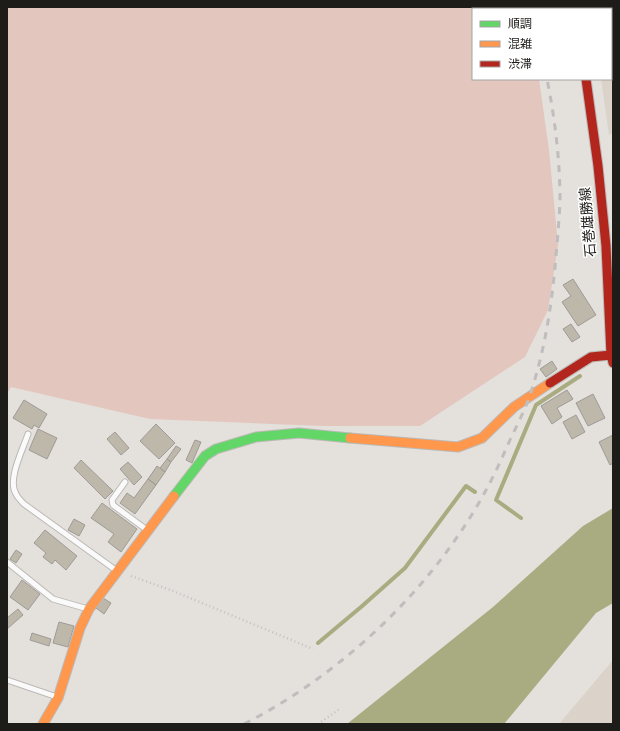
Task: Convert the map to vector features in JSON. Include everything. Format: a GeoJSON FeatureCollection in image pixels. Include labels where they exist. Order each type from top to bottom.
{"type":"FeatureCollection","features":[{"type":"Feature","properties":{"kind":"street","name":"石巻雄勝線"},"geometry":{"type":"LineString","coordinates":[[586,80],[600,181],[606,246],[612,359]]}},
{"type":"Feature","properties":{"kind":"street"},"geometry":{"type":"LineString","coordinates":[[43,724],[58,698],[80,628],[89,609],[205,456],[216,449],[256,437],[299,433],[458,447],[482,438],[519,404],[591,357],[612,359]]}},
{"type":"Feature","properties":{"kind":"lane"},"geometry":{"type":"LineString","coordinates":[[28,434],[14,476],[13,486],[15,494],[24,504],[117,571]]}},
{"type":"Feature","properties":{"kind":"lane"},"geometry":{"type":"LineString","coordinates":[[125,482],[112,500],[113,505],[148,531]]}},
{"type":"Feature","properties":{"kind":"lane"},"geometry":{"type":"LineString","coordinates":[[7,562],[53,599],[89,609]]}},
{"type":"Feature","properties":{"kind":"lane"},"geometry":{"type":"LineString","coordinates":[[7,680],[58,698]]}},
{"type":"Feature","properties":{"kind":"path"},"geometry":{"type":"LineString","coordinates":[[117,571],[173,591],[313,649]]}},
{"type":"Feature","properties":{"kind":"path"},"geometry":{"type":"LineString","coordinates":[[318,724],[341,708]]}},
{"type":"Feature","properties":{"kind":"shaded area"},"geometry":{"type":"Polygon","coordinates":[[[7,7],[529,7],[472,8],[472,80],[539,80],[549,150],[558,245],[548,310],[525,357],[420,426],[322,426],[150,419],[11,387],[7,394],[7,7]]]}},
{"type":"Feature","properties":{"kind":"shaded area"},"geometry":{"type":"Polygon","coordinates":[[[612,52],[613,133],[609,135],[601,80],[612,80],[612,52]]]}},
{"type":"Feature","properties":{"kind":"shaded area"},"geometry":{"type":"Polygon","coordinates":[[[613,508],[613,603],[596,613],[504,724],[347,724],[493,607],[583,526],[613,508]]]}},
{"type":"Feature","properties":{"kind":"shaded area"},"geometry":{"type":"Polygon","coordinates":[[[613,660],[613,724],[559,724],[613,660]]]}},
{"type":"Feature","properties":{"kind":"building"},"geometry":{"type":"Polygon","coordinates":[[[573,279],[596,315],[578,326],[562,302],[571,296],[563,285],[573,279]]]}},
{"type":"Feature","properties":{"kind":"building"},"geometry":{"type":"Polygon","coordinates":[[[571,324],[580,337],[572,342],[563,329],[571,324]]]}},
{"type":"Feature","properties":{"kind":"building"},"geometry":{"type":"Polygon","coordinates":[[[552,361],[557,369],[546,377],[540,369],[552,361]]]}},
{"type":"Feature","properties":{"kind":"building"},"geometry":{"type":"Polygon","coordinates":[[[567,390],[573,399],[557,408],[562,417],[552,424],[541,406],[567,390]]]}},
{"type":"Feature","properties":{"kind":"building"},"geometry":{"type":"Polygon","coordinates":[[[593,394],[605,418],[588,426],[576,403],[593,394]]]}},
{"type":"Feature","properties":{"kind":"building"},"geometry":{"type":"Polygon","coordinates":[[[24,400],[47,414],[39,428],[34,425],[32,429],[13,418],[24,400]]]}},
{"type":"Feature","properties":{"kind":"building"},"geometry":{"type":"Polygon","coordinates":[[[576,415],[585,432],[572,439],[563,422],[576,415]]]}},
{"type":"Feature","properties":{"kind":"building"},"geometry":{"type":"Polygon","coordinates":[[[156,424],[175,443],[159,459],[140,441],[156,424]]]}},
{"type":"Feature","properties":{"kind":"building"},"geometry":{"type":"Polygon","coordinates":[[[38,429],[57,438],[47,459],[29,450],[38,429]]]}},
{"type":"Feature","properties":{"kind":"building"},"geometry":{"type":"Polygon","coordinates":[[[115,432],[129,448],[121,455],[107,439],[115,432]]]}},
{"type":"Feature","properties":{"kind":"building"},"geometry":{"type":"Polygon","coordinates":[[[613,435],[613,463],[610,465],[599,442],[613,435]]]}},
{"type":"Feature","properties":{"kind":"building"},"geometry":{"type":"Polygon","coordinates":[[[195,440],[201,442],[192,463],[186,460],[195,440]]]}},
{"type":"Feature","properties":{"kind":"building"},"geometry":{"type":"Polygon","coordinates":[[[176,446],[181,449],[171,462],[167,459],[176,446]]]}},
{"type":"Feature","properties":{"kind":"building"},"geometry":{"type":"Polygon","coordinates":[[[167,459],[171,462],[165,472],[160,468],[167,459]]]}},
{"type":"Feature","properties":{"kind":"building"},"geometry":{"type":"Polygon","coordinates":[[[81,460],[113,491],[105,499],[74,468],[81,460]]]}},
{"type":"Feature","properties":{"kind":"building"},"geometry":{"type":"Polygon","coordinates":[[[128,462],[142,477],[134,485],[120,469],[128,462]]]}},
{"type":"Feature","properties":{"kind":"building"},"geometry":{"type":"Polygon","coordinates":[[[157,466],[165,472],[156,485],[148,479],[157,466]]]}},
{"type":"Feature","properties":{"kind":"building"},"geometry":{"type":"Polygon","coordinates":[[[148,479],[156,485],[135,514],[120,503],[127,493],[134,498],[148,479]]]}},
{"type":"Feature","properties":{"kind":"building"},"geometry":{"type":"Polygon","coordinates":[[[102,503],[137,529],[121,552],[108,542],[114,534],[91,518],[102,503]]]}},
{"type":"Feature","properties":{"kind":"building"},"geometry":{"type":"Polygon","coordinates":[[[74,519],[85,525],[79,536],[68,530],[74,519]]]}},
{"type":"Feature","properties":{"kind":"building"},"geometry":{"type":"Polygon","coordinates":[[[45,530],[77,556],[66,570],[55,560],[52,564],[43,557],[46,553],[34,543],[45,530]]]}},
{"type":"Feature","properties":{"kind":"building"},"geometry":{"type":"Polygon","coordinates":[[[16,550],[22,554],[16,563],[10,559],[16,550]]]}},
{"type":"Feature","properties":{"kind":"building"},"geometry":{"type":"Polygon","coordinates":[[[22,580],[40,594],[28,610],[10,597],[22,580]]]}},
{"type":"Feature","properties":{"kind":"building"},"geometry":{"type":"Polygon","coordinates":[[[103,598],[111,603],[104,614],[96,608],[103,598]]]}},
{"type":"Feature","properties":{"kind":"building"},"geometry":{"type":"Polygon","coordinates":[[[18,609],[23,615],[7,629],[7,618],[18,609]]]}},
{"type":"Feature","properties":{"kind":"building"},"geometry":{"type":"Polygon","coordinates":[[[59,622],[74,626],[68,647],[53,643],[59,622]]]}},
{"type":"Feature","properties":{"kind":"building"},"geometry":{"type":"Polygon","coordinates":[[[32,633],[51,639],[49,646],[30,640],[32,633]]]}},
{"type":"Feature","properties":{"kind":"waterway"},"geometry":{"type":"LineString","coordinates":[[521,518],[496,500],[536,405],[580,376]]}},
{"type":"Feature","properties":{"kind":"waterway"},"geometry":{"type":"LineString","coordinates":[[318,643],[405,568],[466,486],[475,492]]}},
{"type":"Feature","properties":{"kind":"railway"},"geometry":{"type":"LineString","coordinates":[[244,724],[280,704],[316,680],[381,626],[411,595],[439,562],[463,528],[498,467],[530,395],[543,347],[551,299],[559,226],[560,186],[556,140],[547,80]]}},
{"type":"Feature","properties":{"kind":"traffic: fast"},"geometry":{"type":"LineString","coordinates":[[174,496],[205,456],[216,449],[256,437],[299,433],[350,438]]}},
{"type":"Feature","properties":{"kind":"traffic: slow"},"geometry":{"type":"LineString","coordinates":[[350,438],[458,447],[482,438],[514,407],[550,383]]}},
{"type":"Feature","properties":{"kind":"traffic: slow"},"geometry":{"type":"LineString","coordinates":[[43,724],[58,698],[80,628],[89,609],[174,496]]}},
{"type":"Feature","properties":{"kind":"traffic: jam"},"geometry":{"type":"LineString","coordinates":[[586,80],[598,166],[606,246],[611,355],[613,363]]}},
{"type":"Feature","properties":{"kind":"traffic: jam"},"geometry":{"type":"LineString","coordinates":[[550,383],[591,357],[611,355]]}}]}
